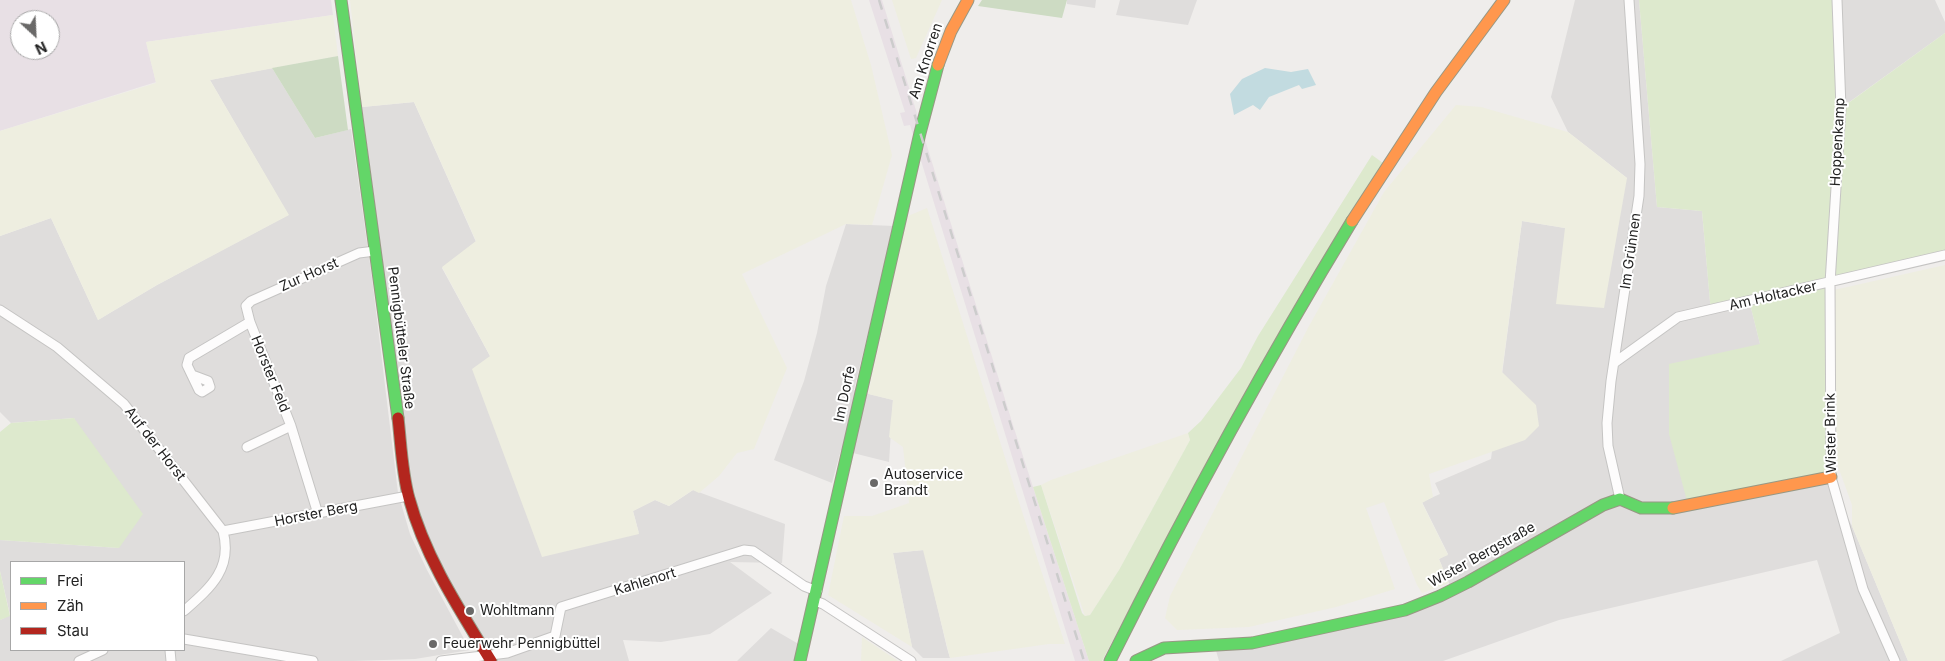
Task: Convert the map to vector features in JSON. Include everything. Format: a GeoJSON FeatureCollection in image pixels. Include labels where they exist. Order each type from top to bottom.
{"type":"FeatureCollection","features":[{"type":"Feature","properties":{"kind":"street","name":"Pennigbütteler Straße"},"geometry":{"type":"LineString","coordinates":[[341,0],[408,496],[422,540],[461,613],[488,658]]}},
{"type":"Feature","properties":{"kind":"street","name":"Am Knorren"},"geometry":{"type":"LineString","coordinates":[[920,133],[943,46],[955,20],[968,0]]}},
{"type":"Feature","properties":{"kind":"street"},"geometry":{"type":"LineString","coordinates":[[1110,661],[1162,555],[1302,303],[1383,171],[1468,45],[1504,0]]}},
{"type":"Feature","properties":{"kind":"street","name":"Im Grünnen"},"geometry":{"type":"LineString","coordinates":[[1620,499],[1608,446],[1608,424],[1611,381],[1639,196],[1640,164],[1629,0]]}},
{"type":"Feature","properties":{"kind":"street","name":"Hoppenkamp"},"geometry":{"type":"LineString","coordinates":[[1830,283],[1841,108],[1837,0]]}},
{"type":"Feature","properties":{"kind":"street","name":"Im Dorfe"},"geometry":{"type":"LineString","coordinates":[[800,661],[920,133]]}},
{"type":"Feature","properties":{"kind":"street","name":"Zur Horst"},"geometry":{"type":"LineString","coordinates":[[246,306],[252,301],[359,253],[375,251]]}},
{"type":"Feature","properties":{"kind":"street","name":"Am Holtacker"},"geometry":{"type":"LineString","coordinates":[[1614,363],[1678,317],[1945,255]]}},
{"type":"Feature","properties":{"kind":"street","name":"Wister Brink"},"geometry":{"type":"LineString","coordinates":[[1830,283],[1831,477],[1863,589],[1895,661]]}},
{"type":"Feature","properties":{"kind":"street","name":"Horster Feld"},"geometry":{"type":"LineString","coordinates":[[246,306],[250,322],[291,426],[318,514]]}},
{"type":"Feature","properties":{"kind":"street","name":"Auf der Horst"},"geometry":{"type":"LineString","coordinates":[[0,310],[58,347],[124,404],[223,531]]}},
{"type":"Feature","properties":{"kind":"street","name":"Horster Feld"},"geometry":{"type":"LineString","coordinates":[[192,375],[187,365],[189,358],[250,322]]}},
{"type":"Feature","properties":{"kind":"street","name":"Horster Feld"},"geometry":{"type":"LineString","coordinates":[[247,447],[291,426]]}},
{"type":"Feature","properties":{"kind":"street"},"geometry":{"type":"LineString","coordinates":[[1620,499],[1641,508],[1666,509],[1831,477]]}},
{"type":"Feature","properties":{"kind":"street","name":"Horster Berg"},"geometry":{"type":"LineString","coordinates":[[223,531],[408,496]]}},
{"type":"Feature","properties":{"kind":"street","name":"Wister Bergstraße"},"geometry":{"type":"LineString","coordinates":[[1140,660],[1164,648],[1252,643],[1406,610],[1440,596],[1603,505],[1620,499]]}},
{"type":"Feature","properties":{"kind":"street"},"geometry":{"type":"LineString","coordinates":[[185,610],[204,593],[219,575],[226,559],[227,544],[223,531]]}},
{"type":"Feature","properties":{"kind":"street","name":"Kahlenort"},"geometry":{"type":"LineString","coordinates":[[488,658],[555,636],[562,607],[744,550],[753,551],[816,596]]}},
{"type":"Feature","properties":{"kind":"street"},"geometry":{"type":"LineString","coordinates":[[816,596],[823,604],[911,661]]}},
{"type":"Feature","properties":{"kind":"street"},"geometry":{"type":"LineString","coordinates":[[185,639],[313,661]]}},
{"type":"Feature","properties":{"kind":"street"},"geometry":{"type":"LineString","coordinates":[[79,661],[100,651]]}},
{"type":"Feature","properties":{"kind":"street"},"geometry":{"type":"LineString","coordinates":[[441,661],[488,658]]}},
{"type":"Feature","properties":{"kind":"shaded area"},"geometry":{"type":"Polygon","coordinates":[[[0,0],[331,0],[333,15],[146,42],[156,82],[0,131],[0,0]]]}},
{"type":"Feature","properties":{"kind":"shaded area"},"geometry":{"type":"Polygon","coordinates":[[[350,0],[851,0],[871,65],[892,155],[872,225],[846,224],[742,274],[787,368],[754,449],[737,453],[719,476],[699,493],[693,490],[669,506],[655,500],[633,511],[639,534],[542,557],[472,369],[490,356],[442,267],[476,241],[414,102],[362,107],[350,0]]]}},
{"type":"Feature","properties":{"kind":"shaded area"},"geometry":{"type":"Polygon","coordinates":[[[869,0],[882,0],[1013,425],[1089,661],[1075,661],[910,125],[904,126],[900,113],[905,112],[869,0]]]}},
{"type":"Feature","properties":{"kind":"shaded area"},"geometry":{"type":"Polygon","coordinates":[[[892,0],[942,0],[916,58],[911,59],[892,0]]]}},
{"type":"Feature","properties":{"kind":"shaded area"},"geometry":{"type":"Polygon","coordinates":[[[1067,0],[1096,0],[1095,8],[1067,4],[1067,0]]]}},
{"type":"Feature","properties":{"kind":"shaded area"},"geometry":{"type":"Polygon","coordinates":[[[1120,0],[1197,0],[1188,25],[1116,15],[1120,0]]]}},
{"type":"Feature","properties":{"kind":"shaded area"},"geometry":{"type":"Polygon","coordinates":[[[1575,0],[1639,0],[1657,207],[1702,211],[1711,313],[1750,304],[1760,344],[1852,526],[1908,661],[1781,661],[1840,633],[1817,560],[1559,620],[1443,661],[1219,661],[1213,640],[1253,639],[1411,605],[1450,586],[1439,559],[1448,554],[1422,502],[1440,494],[1435,483],[1491,459],[1522,221],[1565,228],[1627,178],[1568,132],[1551,97],[1575,0]]]}},
{"type":"Feature","properties":{"kind":"shaded area"},"geometry":{"type":"Polygon","coordinates":[[[1837,0],[1935,0],[1945,22],[1945,33],[1841,108],[1837,0]]]}},
{"type":"Feature","properties":{"kind":"shaded area"},"geometry":{"type":"Polygon","coordinates":[[[333,15],[338,56],[210,80],[289,215],[157,285],[98,320],[51,218],[0,236],[0,131],[156,83],[146,42],[333,15]]]}},
{"type":"Feature","properties":{"kind":"shaded area"},"geometry":{"type":"Polygon","coordinates":[[[272,68],[315,138],[351,129],[372,278],[398,493],[410,534],[470,650],[415,659],[353,661],[0,661],[0,620],[10,615],[0,571],[0,540],[119,548],[74,418],[11,423],[0,412],[0,236],[51,218],[98,320],[157,285],[288,215],[210,80],[272,68]]]}},
{"type":"Feature","properties":{"kind":"shaded area"},"geometry":{"type":"Polygon","coordinates":[[[414,102],[476,242],[442,268],[490,356],[639,533],[633,511],[655,500],[669,506],[693,490],[785,524],[782,563],[730,562],[772,593],[710,634],[661,642],[623,640],[629,661],[498,661],[461,607],[421,520],[412,482],[362,107],[414,102]]]}},
{"type":"Feature","properties":{"kind":"shaded area"},"geometry":{"type":"Polygon","coordinates":[[[1456,105],[1481,107],[1568,132],[1627,178],[1604,308],[1556,304],[1565,228],[1522,221],[1502,372],[1536,405],[1539,426],[1525,440],[1429,474],[1433,497],[1422,503],[1448,555],[1439,559],[1449,583],[1422,593],[1417,585],[1384,502],[1366,508],[1395,589],[1336,607],[1249,627],[1177,630],[1165,618],[1170,596],[1309,326],[1384,192],[1456,105]]]}},
{"type":"Feature","properties":{"kind":"shaded area"},"geometry":{"type":"Polygon","coordinates":[[[927,208],[1065,644],[1049,644],[950,658],[923,550],[893,553],[912,647],[828,595],[844,516],[872,516],[909,503],[903,447],[889,437],[893,400],[868,394],[908,216],[927,208]]]}},
{"type":"Feature","properties":{"kind":"shaded area"},"geometry":{"type":"Polygon","coordinates":[[[846,224],[894,226],[854,390],[893,400],[889,462],[841,450],[832,483],[774,460],[804,381],[817,333],[826,286],[846,224]]]}},
{"type":"Feature","properties":{"kind":"shaded area"},"geometry":{"type":"Polygon","coordinates":[[[1945,265],[1945,661],[1908,661],[1852,526],[1852,505],[1835,458],[1834,290],[1945,265]]]}},
{"type":"Feature","properties":{"kind":"shaded area"},"geometry":{"type":"Polygon","coordinates":[[[1188,433],[1190,440],[1119,570],[1090,615],[1085,616],[1041,485],[1188,433]]]}},
{"type":"Feature","properties":{"kind":"shaded area"},"geometry":{"type":"Polygon","coordinates":[[[924,550],[950,658],[923,658],[912,647],[893,553],[924,550]]]}},
{"type":"Feature","properties":{"kind":"shaded area"},"geometry":{"type":"Polygon","coordinates":[[[771,628],[802,646],[798,661],[737,661],[771,628]]]}},
{"type":"Feature","properties":{"kind":"shaded area"},"geometry":{"type":"Polygon","coordinates":[[[862,637],[898,661],[861,661],[862,637]]]}},
{"type":"Feature","properties":{"kind":"green space"},"geometry":{"type":"Polygon","coordinates":[[[982,0],[1067,0],[1062,18],[978,6],[982,0]]]}},
{"type":"Feature","properties":{"kind":"green space"},"geometry":{"type":"Polygon","coordinates":[[[1639,0],[1832,0],[1840,109],[1945,33],[1945,252],[1830,283],[1826,475],[1687,501],[1669,434],[1669,364],[1760,344],[1750,304],[1711,313],[1702,211],[1657,207],[1639,0]]]}},
{"type":"Feature","properties":{"kind":"green space"},"geometry":{"type":"Polygon","coordinates":[[[338,56],[348,130],[315,138],[272,68],[338,56]]]}},
{"type":"Feature","properties":{"kind":"green space"},"geometry":{"type":"Polygon","coordinates":[[[1372,155],[1383,163],[1163,545],[1102,661],[1089,661],[1033,487],[1041,485],[1082,613],[1085,616],[1090,615],[1119,570],[1190,440],[1188,433],[1201,421],[1241,368],[1258,336],[1372,155]]]}},
{"type":"Feature","properties":{"kind":"green space"},"geometry":{"type":"Polygon","coordinates":[[[74,418],[143,514],[119,548],[0,540],[0,432],[11,423],[74,418]]]}},
{"type":"Feature","properties":{"kind":"green space"},"geometry":{"type":"Polygon","coordinates":[[[0,571],[10,616],[0,620],[0,571]]]}},
{"type":"Feature","properties":{"kind":"water"},"geometry":{"type":"Polygon","coordinates":[[[1265,68],[1291,72],[1308,69],[1316,85],[1302,89],[1299,85],[1269,97],[1260,110],[1253,105],[1234,115],[1230,94],[1242,79],[1265,68]]]}},
{"type":"Feature","properties":{"kind":"railway"},"geometry":{"type":"LineString","coordinates":[[879,0],[1084,661]]}},
{"type":"Feature","properties":{"kind":"traffic: fast"},"geometry":{"type":"LineString","coordinates":[[341,0],[398,418]]}},
{"type":"Feature","properties":{"kind":"traffic: fast"},"geometry":{"type":"LineString","coordinates":[[800,661],[920,133],[938,65]]}},
{"type":"Feature","properties":{"kind":"traffic: fast"},"geometry":{"type":"LineString","coordinates":[[1110,661],[1226,438],[1352,221]]}},
{"type":"Feature","properties":{"kind":"traffic: fast"},"geometry":{"type":"LineString","coordinates":[[1136,661],[1164,648],[1252,643],[1405,610],[1468,582],[1603,505],[1620,499],[1641,508],[1673,508]]}},
{"type":"Feature","properties":{"kind":"traffic: slow"},"geometry":{"type":"LineString","coordinates":[[938,65],[951,31],[968,0]]}},
{"type":"Feature","properties":{"kind":"traffic: slow"},"geometry":{"type":"LineString","coordinates":[[1352,221],[1436,92],[1504,0]]}},
{"type":"Feature","properties":{"kind":"traffic: slow"},"geometry":{"type":"LineString","coordinates":[[1673,508],[1831,477]]}},
{"type":"Feature","properties":{"kind":"traffic: jam"},"geometry":{"type":"LineString","coordinates":[[398,418],[409,498],[424,541],[444,582],[491,661]]}},
{"type":"Feature","properties":{"kind":"place","name":"Autoservice Brandt"},"geometry":{"type":"Point","coordinates":[874,483]}},
{"type":"Feature","properties":{"kind":"place","name":"Wohltmann"},"geometry":{"type":"Point","coordinates":[470,611]}},
{"type":"Feature","properties":{"kind":"place","name":"Feuerwehr Pennigbüttel"},"geometry":{"type":"Point","coordinates":[433,644]}}]}
